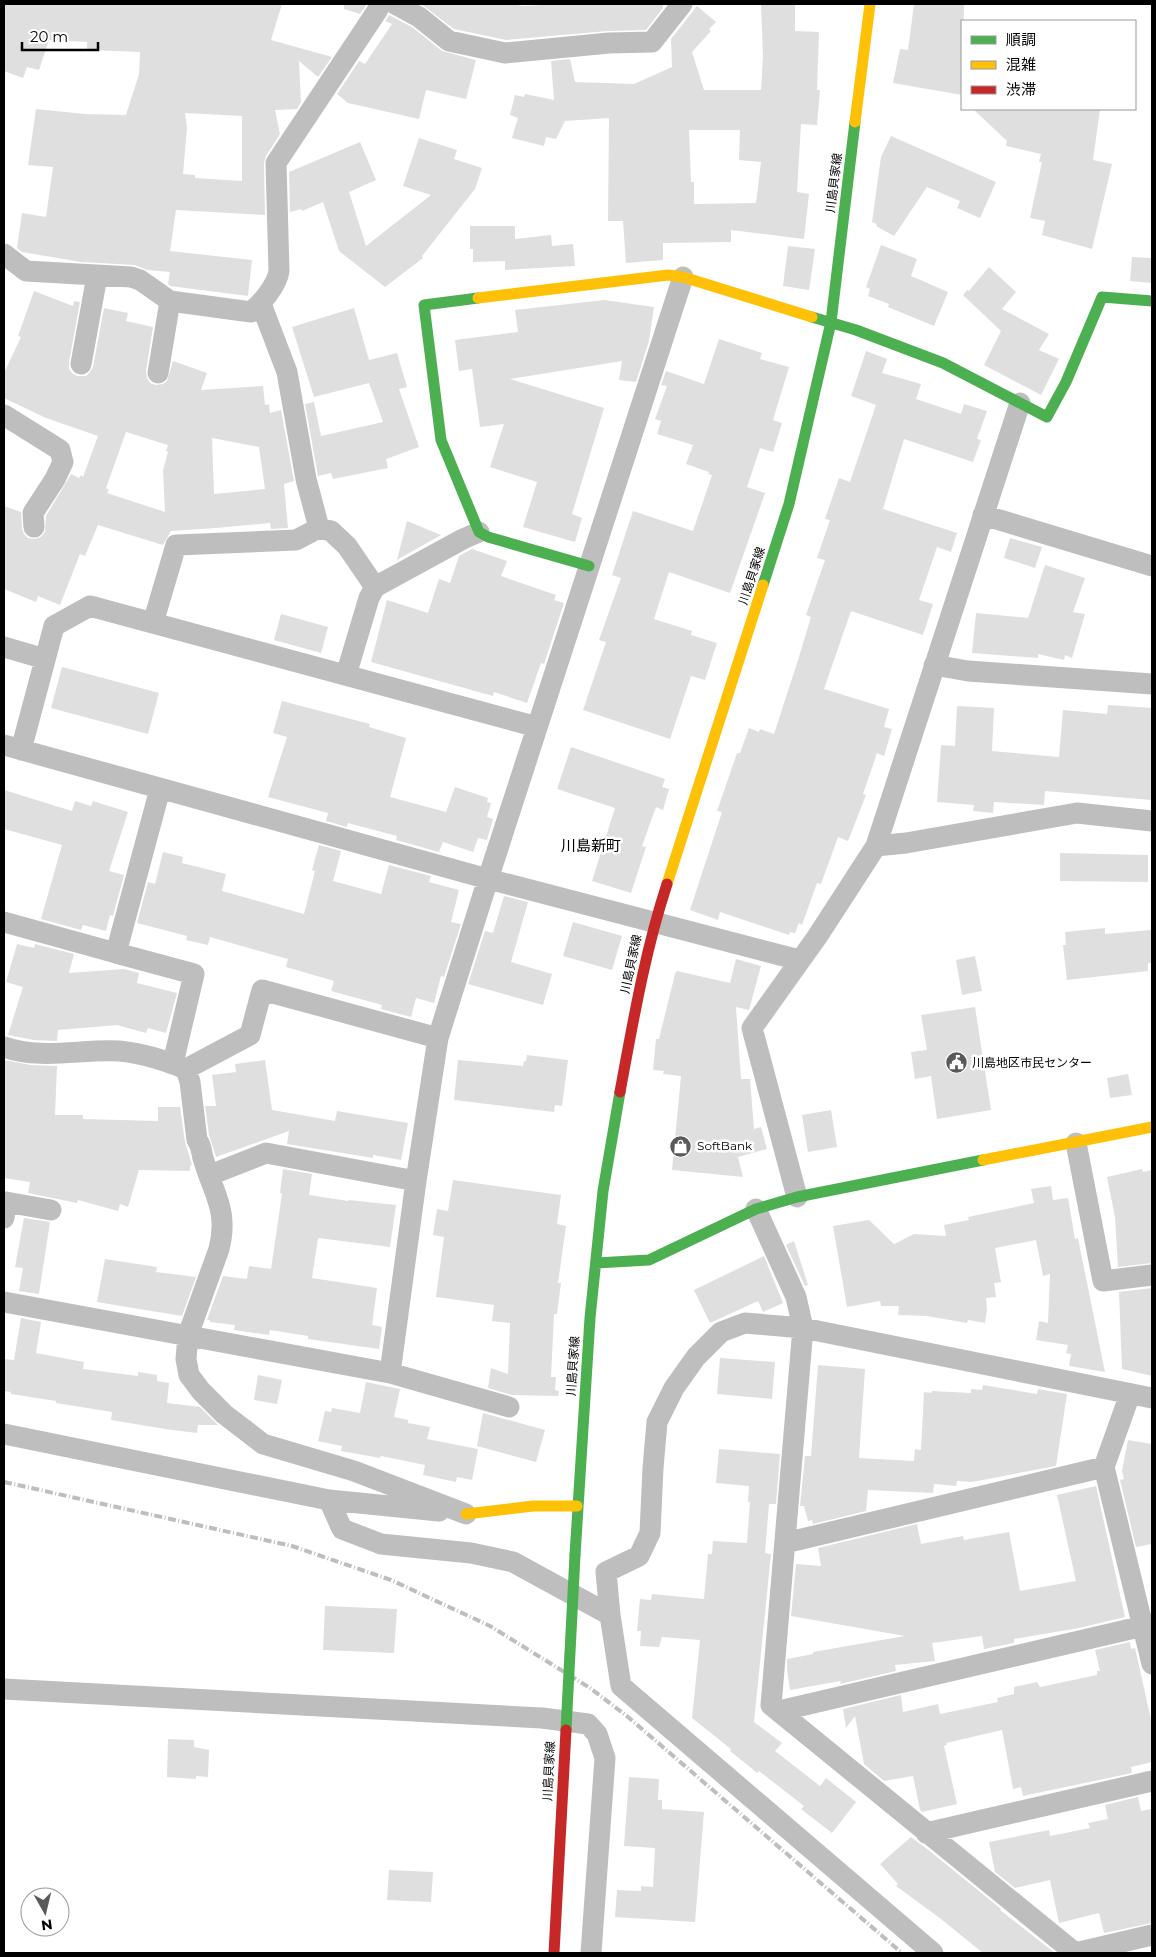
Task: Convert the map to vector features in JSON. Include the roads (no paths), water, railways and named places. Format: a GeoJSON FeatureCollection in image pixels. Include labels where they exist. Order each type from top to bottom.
{"type":"FeatureCollection","features":[{"type":"Feature","properties":{"kind":"main road","name":"川島貝家線"},"geometry":{"type":"LineString","coordinates":[[554,1953],[577,1506],[590,1318],[605,1181],[632,1026],[654,924],[789,504],[831,322],[870,4]]}},
{"type":"Feature","properties":{"kind":"main road"},"geometry":{"type":"LineString","coordinates":[[589,566],[488,537],[479,532],[441,440],[421,298],[668,274],[831,322],[943,363],[1047,417],[1066,382],[1102,297],[1152,301]]}},
{"type":"Feature","properties":{"kind":"main road"},"geometry":{"type":"LineString","coordinates":[[596,1263],[649,1260],[756,1209],[797,1197],[1152,1127]]}},
{"type":"Feature","properties":{"kind":"main road"},"geometry":{"type":"LineString","coordinates":[[466,1514],[533,1506],[577,1506]]}},
{"type":"Feature","properties":{"kind":"street"},"geometry":{"type":"LineString","coordinates":[[4,254],[26,271],[131,277],[140,280],[170,300],[251,312],[261,304],[278,279],[276,163],[380,4]]}},
{"type":"Feature","properties":{"kind":"street"},"geometry":{"type":"LineString","coordinates":[[394,4],[420,17],[449,41],[505,53],[609,42],[652,42],[682,4]]}},
{"type":"Feature","properties":{"kind":"street"},"geometry":{"type":"LineString","coordinates":[[81,364],[97,276]]}},
{"type":"Feature","properties":{"kind":"street"},"geometry":{"type":"LineString","coordinates":[[390,1372],[438,1038],[682,277]]}},
{"type":"Feature","properties":{"kind":"street"},"geometry":{"type":"LineString","coordinates":[[158,373],[170,300]]}},
{"type":"Feature","properties":{"kind":"street"},"geometry":{"type":"LineString","coordinates":[[261,304],[287,372],[306,479],[319,528]]}},
{"type":"Feature","properties":{"kind":"street"},"geometry":{"type":"LineString","coordinates":[[797,1197],[752,1028],[817,937],[876,846],[1020,404]]}},
{"type":"Feature","properties":{"kind":"street"},"geometry":{"type":"LineString","coordinates":[[4,415],[60,450],[63,462],[55,479],[33,513],[34,527]]}},
{"type":"Feature","properties":{"kind":"street"},"geometry":{"type":"LineString","coordinates":[[983,514],[1152,566]]}},
{"type":"Feature","properties":{"kind":"street"},"geometry":{"type":"LineString","coordinates":[[153,623],[176,545],[296,540],[319,528],[331,531],[347,546],[375,587]]}},
{"type":"Feature","properties":{"kind":"street"},"geometry":{"type":"LineString","coordinates":[[346,675],[369,598],[375,587],[463,538],[479,532]]}},
{"type":"Feature","properties":{"kind":"street"},"geometry":{"type":"LineString","coordinates":[[537,728],[90,606],[54,626],[45,659],[12,747],[160,790],[654,924],[799,960]]}},
{"type":"Feature","properties":{"kind":"street"},"geometry":{"type":"LineString","coordinates":[[4,647],[45,659]]}},
{"type":"Feature","properties":{"kind":"street"},"geometry":{"type":"LineString","coordinates":[[934,665],[968,671],[1152,684]]}},
{"type":"Feature","properties":{"kind":"street"},"geometry":{"type":"LineString","coordinates":[[116,953],[160,790]]}},
{"type":"Feature","properties":{"kind":"street"},"geometry":{"type":"LineString","coordinates":[[876,846],[906,843],[1077,813],[1152,820]]}},
{"type":"Feature","properties":{"kind":"street"},"geometry":{"type":"LineString","coordinates":[[5,923],[194,974],[179,1066]]}},
{"type":"Feature","properties":{"kind":"street"},"geometry":{"type":"LineString","coordinates":[[179,1066],[250,1035],[262,990],[438,1038]]}},
{"type":"Feature","properties":{"kind":"street"},"geometry":{"type":"LineString","coordinates":[[4,1047],[35,1054],[119,1051],[148,1055],[179,1066],[190,1082],[197,1140],[201,1145],[203,1158],[221,1205],[222,1236],[188,1335],[186,1359],[189,1375],[201,1391],[224,1414],[263,1444],[354,1471],[466,1514]]}},
{"type":"Feature","properties":{"kind":"street"},"geometry":{"type":"LineString","coordinates":[[1076,1143],[1102,1280],[1152,1275]]}},
{"type":"Feature","properties":{"kind":"street"},"geometry":{"type":"LineString","coordinates":[[210,1175],[266,1153],[416,1181]]}},
{"type":"Feature","properties":{"kind":"street"},"geometry":{"type":"LineString","coordinates":[[4,1218],[6,1202],[51,1210]]}},
{"type":"Feature","properties":{"kind":"street"},"geometry":{"type":"LineString","coordinates":[[756,1209],[796,1297],[803,1328],[771,1705],[1075,1953],[1152,1935]]}},
{"type":"Feature","properties":{"kind":"street"},"geometry":{"type":"LineString","coordinates":[[4,1302],[390,1372],[509,1407]]}},
{"type":"Feature","properties":{"kind":"street"},"geometry":{"type":"LineString","coordinates":[[934,1953],[621,1686],[610,1615],[606,1572],[639,1556],[650,1533],[652,1468],[657,1422],[674,1388],[696,1357],[721,1332],[744,1323],[803,1328],[1152,1398]]}},
{"type":"Feature","properties":{"kind":"street"},"geometry":{"type":"LineString","coordinates":[[1130,1394],[1104,1467],[1148,1626],[1152,1664]]}},
{"type":"Feature","properties":{"kind":"street"},"geometry":{"type":"LineString","coordinates":[[4,1434],[328,1500],[466,1514]]}},
{"type":"Feature","properties":{"kind":"street"},"geometry":{"type":"LineString","coordinates":[[785,1543],[1104,1467]]}},
{"type":"Feature","properties":{"kind":"street"},"geometry":{"type":"LineString","coordinates":[[328,1500],[342,1529],[381,1544],[471,1553],[513,1562],[610,1615]]}},
{"type":"Feature","properties":{"kind":"street"},"geometry":{"type":"LineString","coordinates":[[779,1712],[1148,1626]]}},
{"type":"Feature","properties":{"kind":"street"},"geometry":{"type":"LineString","coordinates":[[4,1689],[532,1718],[588,1724],[597,1734],[605,1758],[591,1953]]}},
{"type":"Feature","properties":{"kind":"street"},"geometry":{"type":"LineString","coordinates":[[926,1833],[1152,1781]]}},
{"type":"Feature","properties":{"kind":"railway"},"geometry":{"type":"LineString","coordinates":[[4,1482],[292,1546],[391,1580],[490,1626],[590,1688],[628,1717],[902,1953]]}},
{"type":"Feature","properties":{"kind":"place","name":"川島地区市民センター"},"geometry":{"type":"Point","coordinates":[956,1063]}},
{"type":"Feature","properties":{"kind":"place","name":"SoftBank"},"geometry":{"type":"Point","coordinates":[681,1146]}},
{"type":"Feature","properties":{"kind":"district","name":"川島新町"},"geometry":{"type":"Point","coordinates":[591,846]}}]}
